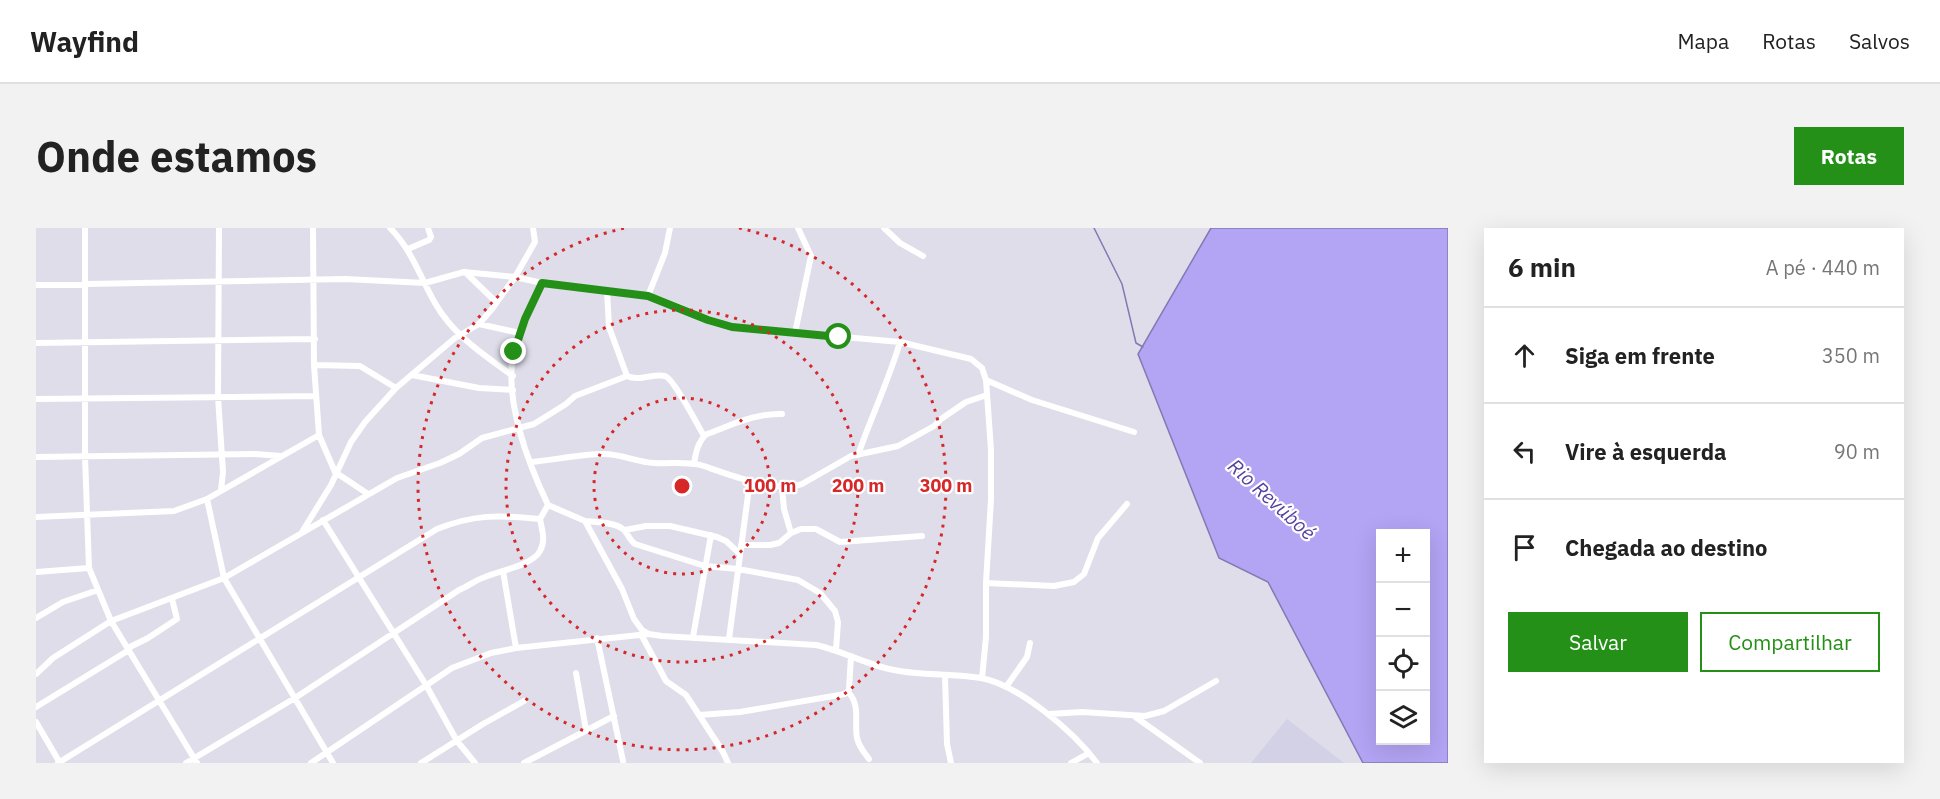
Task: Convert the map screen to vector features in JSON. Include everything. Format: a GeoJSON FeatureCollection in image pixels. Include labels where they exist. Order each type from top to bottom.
{"type":"FeatureCollection","features":[{"type":"Feature","properties":{"kind":"street"},"geometry":{"type":"LineString","coordinates":[[85,228],[85,456],[89,568],[111,621],[196,760]]}},
{"type":"Feature","properties":{"kind":"street"},"geometry":{"type":"LineString","coordinates":[[219,228],[218,398],[223,472],[221,490]]}},
{"type":"Feature","properties":{"kind":"street"},"geometry":{"type":"LineString","coordinates":[[313,228],[314,365],[319,435],[335,472],[368,494]]}},
{"type":"Feature","properties":{"kind":"street"},"geometry":{"type":"LineString","coordinates":[[390,228],[408,249],[436,305],[460,336],[513,376]]}},
{"type":"Feature","properties":{"kind":"street"},"geometry":{"type":"LineString","coordinates":[[408,249],[429,240],[431,237],[428,228]]}},
{"type":"Feature","properties":{"kind":"street"},"geometry":{"type":"LineString","coordinates":[[302,532],[325,495],[351,442],[365,422],[396,388],[460,336],[479,324],[515,277],[535,242],[533,228]]}},
{"type":"Feature","properties":{"kind":"street"},"geometry":{"type":"LineString","coordinates":[[648,296],[665,253],[670,228]]}},
{"type":"Feature","properties":{"kind":"street"},"geometry":{"type":"LineString","coordinates":[[795,333],[811,256],[798,228]]}},
{"type":"Feature","properties":{"kind":"street"},"geometry":{"type":"LineString","coordinates":[[884,228],[900,243],[923,256]]}},
{"type":"Feature","properties":{"kind":"street"},"geometry":{"type":"LineString","coordinates":[[36,285],[315,279],[425,283],[464,272],[648,296],[732,327],[900,342],[971,359],[982,368],[986,380],[991,450],[992,499],[982,678]]}},
{"type":"Feature","properties":{"kind":"street"},"geometry":{"type":"LineString","coordinates":[[464,272],[496,302]]}},
{"type":"Feature","properties":{"kind":"street"},"geometry":{"type":"LineString","coordinates":[[542,283],[514,352],[513,390],[519,427],[534,476],[548,505],[585,521],[625,530],[646,526],[670,526],[711,535],[726,540],[740,554]]}},
{"type":"Feature","properties":{"kind":"street"},"geometry":{"type":"LineString","coordinates":[[607,290],[609,327],[627,376],[632,379],[663,376],[669,378],[704,436]]}},
{"type":"Feature","properties":{"kind":"street"},"geometry":{"type":"LineString","coordinates":[[479,324],[520,333]]}},
{"type":"Feature","properties":{"kind":"street"},"geometry":{"type":"LineString","coordinates":[[36,343],[315,339]]}},
{"type":"Feature","properties":{"kind":"street"},"geometry":{"type":"LineString","coordinates":[[858,455],[872,412],[893,366],[900,342]]}},
{"type":"Feature","properties":{"kind":"street"},"geometry":{"type":"LineString","coordinates":[[314,365],[360,366],[396,388]]}},
{"type":"Feature","properties":{"kind":"street"},"geometry":{"type":"LineString","coordinates":[[412,375],[456,384],[513,390]]}},
{"type":"Feature","properties":{"kind":"street"},"geometry":{"type":"LineString","coordinates":[[36,674],[54,658],[111,621],[224,578],[397,478],[440,463],[459,454],[482,438],[534,424],[575,396],[627,376]]}},
{"type":"Feature","properties":{"kind":"street"},"geometry":{"type":"LineString","coordinates":[[986,380],[1032,400],[1134,432]]}},
{"type":"Feature","properties":{"kind":"street"},"geometry":{"type":"LineString","coordinates":[[531,462],[605,454],[651,463],[694,463],[782,488],[802,484],[846,458],[898,447],[934,426],[941,418],[966,402],[987,395]]}},
{"type":"Feature","properties":{"kind":"street"},"geometry":{"type":"LineString","coordinates":[[36,399],[315,396]]}},
{"type":"Feature","properties":{"kind":"street"},"geometry":{"type":"LineString","coordinates":[[694,463],[698,446],[704,436],[752,417],[782,414]]}},
{"type":"Feature","properties":{"kind":"street"},"geometry":{"type":"LineString","coordinates":[[36,517],[174,511],[207,499],[319,435]]}},
{"type":"Feature","properties":{"kind":"street"},"geometry":{"type":"LineString","coordinates":[[36,458],[255,454],[282,456]]}},
{"type":"Feature","properties":{"kind":"street"},"geometry":{"type":"LineString","coordinates":[[729,639],[750,480]]}},
{"type":"Feature","properties":{"kind":"street"},"geometry":{"type":"LineString","coordinates":[[782,488],[784,509],[791,532]]}},
{"type":"Feature","properties":{"kind":"street"},"geometry":{"type":"LineString","coordinates":[[207,499],[224,578],[333,763]]}},
{"type":"Feature","properties":{"kind":"street"},"geometry":{"type":"LineString","coordinates":[[986,583],[1054,586],[1074,582],[1084,574],[1098,538],[1127,504]]}},
{"type":"Feature","properties":{"kind":"street"},"geometry":{"type":"LineString","coordinates":[[186,763],[196,760],[295,698],[459,590],[537,556],[542,550],[544,540],[540,519],[548,505]]}},
{"type":"Feature","properties":{"kind":"street"},"geometry":{"type":"LineString","coordinates":[[36,722],[59,763],[437,529],[457,521],[488,515],[540,519]]}},
{"type":"Feature","properties":{"kind":"street"},"geometry":{"type":"LineString","coordinates":[[323,520],[426,685],[457,741],[475,763]]}},
{"type":"Feature","properties":{"kind":"street"},"geometry":{"type":"LineString","coordinates":[[585,521],[622,589],[634,619],[646,635],[666,681],[686,695],[728,763]]}},
{"type":"Feature","properties":{"kind":"street"},"geometry":{"type":"LineString","coordinates":[[741,545],[779,543],[791,532],[801,529],[816,529],[840,542],[922,536]]}},
{"type":"Feature","properties":{"kind":"street"},"geometry":{"type":"LineString","coordinates":[[625,530],[631,542],[635,544],[705,566],[789,577],[820,592],[835,611],[838,622],[836,650]]}},
{"type":"Feature","properties":{"kind":"street"},"geometry":{"type":"LineString","coordinates":[[693,637],[711,535]]}},
{"type":"Feature","properties":{"kind":"street"},"geometry":{"type":"LineString","coordinates":[[36,572],[89,568]]}},
{"type":"Feature","properties":{"kind":"street"},"geometry":{"type":"LineString","coordinates":[[503,571],[516,648]]}},
{"type":"Feature","properties":{"kind":"street"},"geometry":{"type":"LineString","coordinates":[[36,618],[63,602],[98,590]]}},
{"type":"Feature","properties":{"kind":"street"},"geometry":{"type":"LineString","coordinates":[[36,707],[177,619],[172,599]]}},
{"type":"Feature","properties":{"kind":"street"},"geometry":{"type":"LineString","coordinates":[[311,763],[452,668],[471,660],[516,648],[597,638],[646,635],[800,643],[836,650],[892,670],[982,678],[1006,687],[1048,714],[1075,736],[1097,763]]}},
{"type":"Feature","properties":{"kind":"street"},"geometry":{"type":"LineString","coordinates":[[597,638],[623,761]]}},
{"type":"Feature","properties":{"kind":"street"},"geometry":{"type":"LineString","coordinates":[[1006,687],[1027,657],[1030,643]]}},
{"type":"Feature","properties":{"kind":"street"},"geometry":{"type":"LineString","coordinates":[[851,656],[848,692],[855,700],[857,737],[860,747],[869,759]]}},
{"type":"Feature","properties":{"kind":"street"},"geometry":{"type":"LineString","coordinates":[[576,673],[586,730]]}},
{"type":"Feature","properties":{"kind":"street"},"geometry":{"type":"LineString","coordinates":[[945,675],[947,744],[951,763]]}},
{"type":"Feature","properties":{"kind":"street"},"geometry":{"type":"LineString","coordinates":[[1048,714],[1082,712],[1145,716],[1164,711],[1216,681]]}},
{"type":"Feature","properties":{"kind":"street"},"geometry":{"type":"LineString","coordinates":[[699,715],[740,712],[800,703],[848,692]]}},
{"type":"Feature","properties":{"kind":"street"},"geometry":{"type":"LineString","coordinates":[[421,763],[525,701]]}},
{"type":"Feature","properties":{"kind":"street"},"geometry":{"type":"LineString","coordinates":[[525,763],[614,716]]}},
{"type":"Feature","properties":{"kind":"street"},"geometry":{"type":"LineString","coordinates":[[1134,716],[1200,763]]}},
{"type":"Feature","properties":{"kind":"street"},"geometry":{"type":"LineString","coordinates":[[1071,763],[1089,753]]}},
{"type":"Feature","properties":{"kind":"shaded area"},"geometry":{"type":"Polygon","coordinates":[[[1287,719],[1344,763],[1251,763],[1287,719]]]}},
{"type":"Feature","properties":{"kind":"water","name":"Rio Revúboé"},"geometry":{"type":"Polygon","coordinates":[[[1211,228],[1448,228],[1448,763],[1363,763],[1268,582],[1219,558],[1138,354],[1211,228]]]}},
{"type":"Feature","properties":{"kind":"waterway"},"geometry":{"type":"LineString","coordinates":[[1094,228],[1122,284],[1136,343],[1143,347]]}},
{"type":"Feature","properties":{"kind":"route"},"geometry":{"type":"LineString","coordinates":[[514,352],[525,319],[542,283],[648,296],[732,327],[839,337]]}}]}
